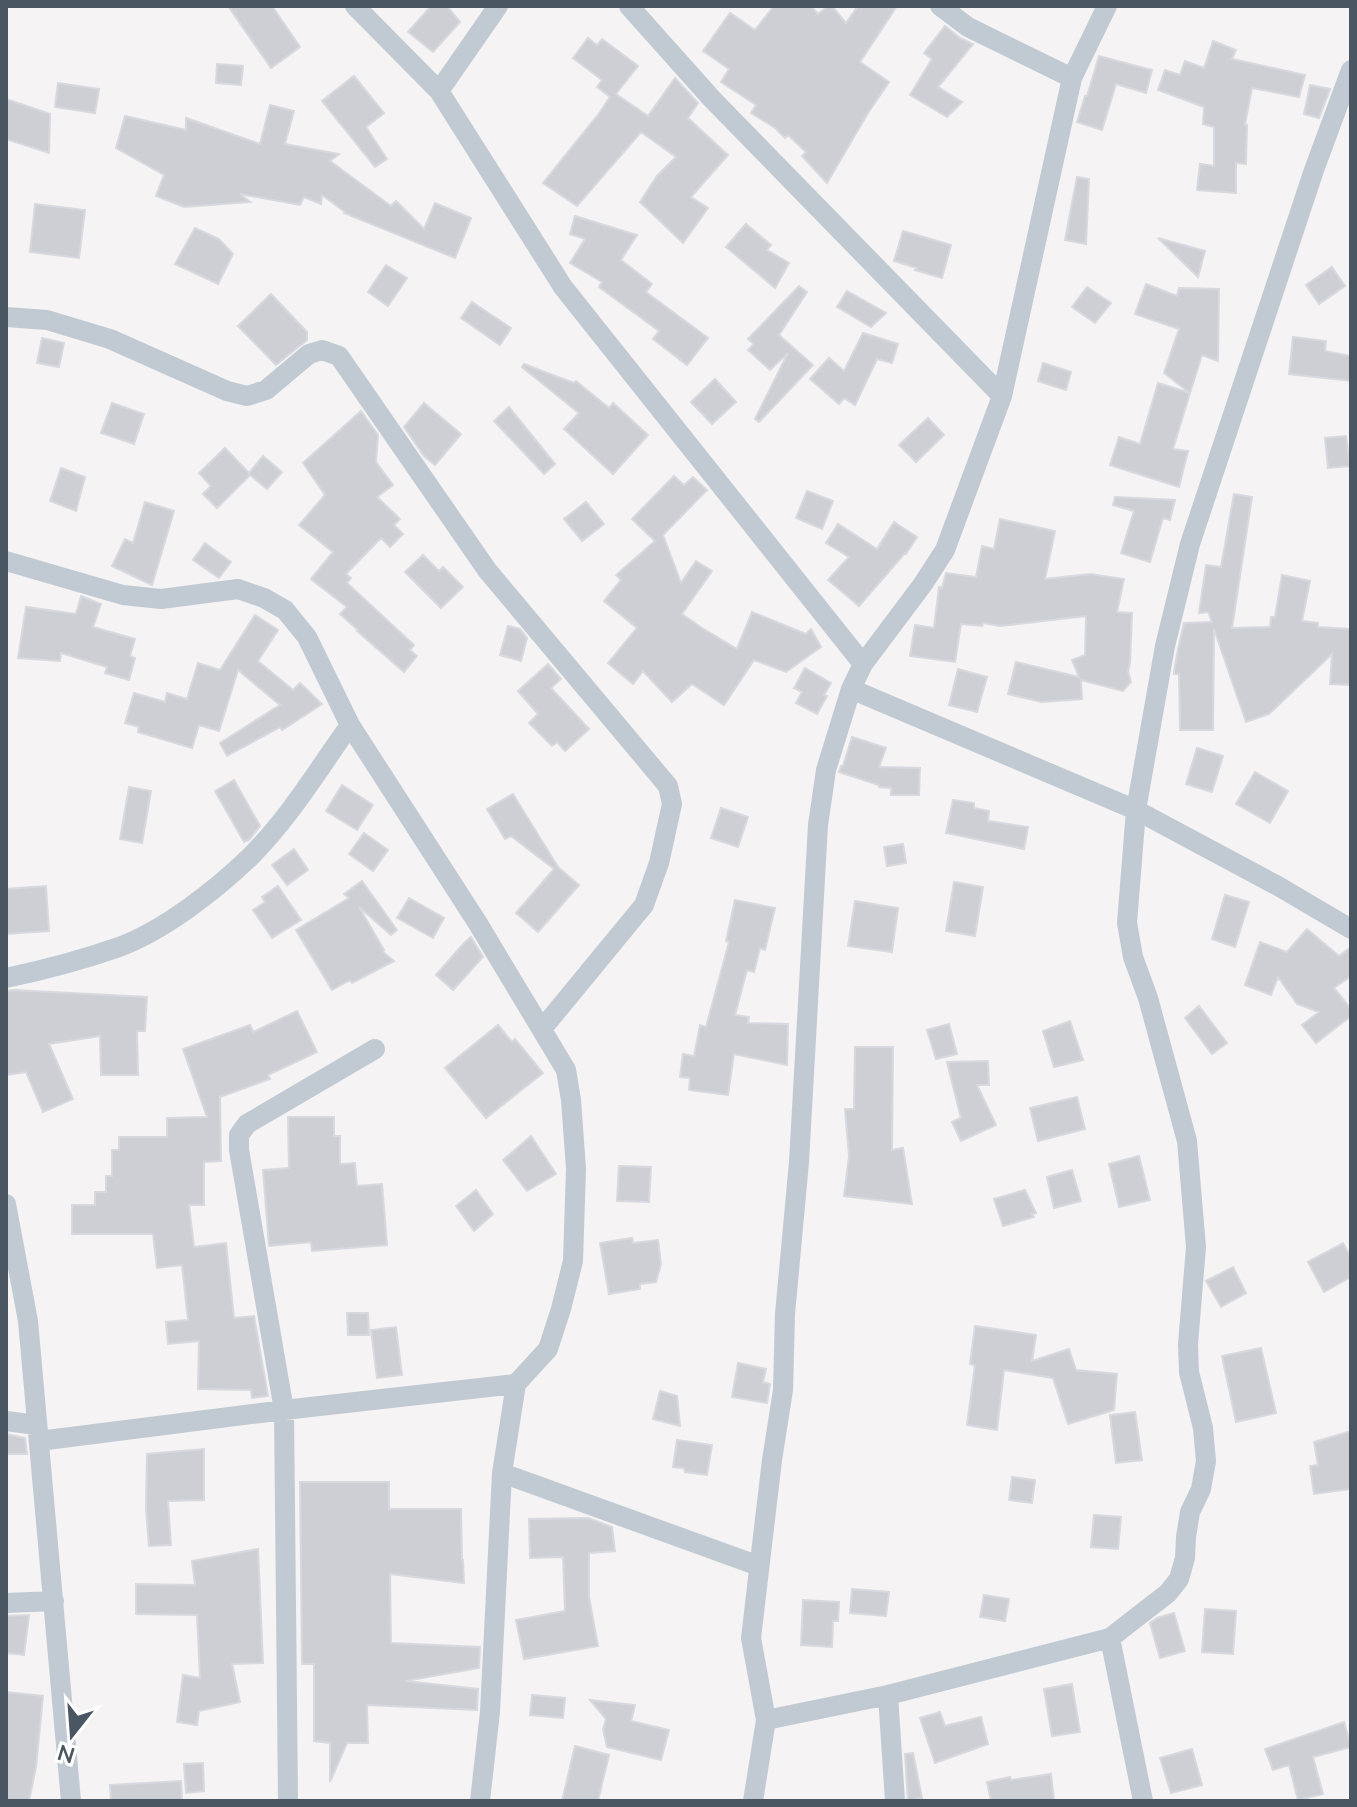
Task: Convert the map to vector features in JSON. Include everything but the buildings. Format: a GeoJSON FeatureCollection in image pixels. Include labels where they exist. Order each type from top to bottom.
{"type":"FeatureCollection","features":[{"type":"Feature","properties":{"kind":"street"},"geometry":{"type":"LineString","coordinates":[[355,6],[439,91],[563,287],[863,664]]}},
{"type":"Feature","properties":{"kind":"street"},"geometry":{"type":"LineString","coordinates":[[439,91],[498,6]]}},
{"type":"Feature","properties":{"kind":"street"},"geometry":{"type":"LineString","coordinates":[[629,6],[712,99],[1002,396]]}},
{"type":"Feature","properties":{"kind":"street"},"geometry":{"type":"LineString","coordinates":[[940,6],[968,27],[1072,78]]}},
{"type":"Feature","properties":{"kind":"street"},"geometry":{"type":"LineString","coordinates":[[753,1801],[766,1720],[751,1638],[783,1390],[785,1314],[799,1162],[818,825],[826,770],[851,689],[863,664],[945,550],[1002,396],[1072,78],[1107,6]]}},
{"type":"Feature","properties":{"kind":"street"},"geometry":{"type":"LineString","coordinates":[[766,1720],[888,1695],[1110,1638],[1168,1593],[1179,1579],[1185,1558],[1190,1512],[1201,1489],[1206,1461],[1203,1428],[1189,1372],[1188,1344],[1196,1247],[1187,1141],[1148,998],[1133,957],[1127,923],[1136,810],[1165,646],[1190,544],[1314,170],[1351,70]]}},
{"type":"Feature","properties":{"kind":"street"},"geometry":{"type":"LineString","coordinates":[[6,317],[47,320],[110,339],[227,391],[247,396],[266,390],[309,354],[322,350],[339,356],[487,570],[668,786],[672,804],[659,863],[644,905],[542,1029]]}},
{"type":"Feature","properties":{"kind":"street"},"geometry":{"type":"LineString","coordinates":[[6,561],[123,595],[161,599],[238,589],[285,610],[307,637],[350,725],[477,922],[566,1070],[576,1169],[573,1261],[548,1349],[516,1384],[502,1473],[490,1712],[480,1801]]}},
{"type":"Feature","properties":{"kind":"street"},"geometry":{"type":"LineString","coordinates":[[851,689],[1136,810],[1351,929]]}},
{"type":"Feature","properties":{"kind":"street"},"geometry":{"type":"LineString","coordinates":[[6,978],[121,947],[165,924],[203,897],[250,857],[270,834],[350,725]]}},
{"type":"Feature","properties":{"kind":"street"},"geometry":{"type":"LineString","coordinates":[[288,1801],[284,1410],[239,1150],[239,1135],[247,1124],[375,1049]]}},
{"type":"Feature","properties":{"kind":"street"},"geometry":{"type":"LineString","coordinates":[[6,1204],[28,1321],[71,1801]]}},
{"type":"Feature","properties":{"kind":"street"},"geometry":{"type":"LineString","coordinates":[[6,1421],[38,1433],[516,1384]]}},
{"type":"Feature","properties":{"kind":"street"},"geometry":{"type":"LineString","coordinates":[[502,1473],[759,1566]]}},
{"type":"Feature","properties":{"kind":"street"},"geometry":{"type":"LineString","coordinates":[[6,1603],[54,1601]]}},
{"type":"Feature","properties":{"kind":"street"},"geometry":{"type":"LineString","coordinates":[[1110,1638],[1143,1801]]}},
{"type":"Feature","properties":{"kind":"street"},"geometry":{"type":"LineString","coordinates":[[888,1695],[895,1801]]}}]}
